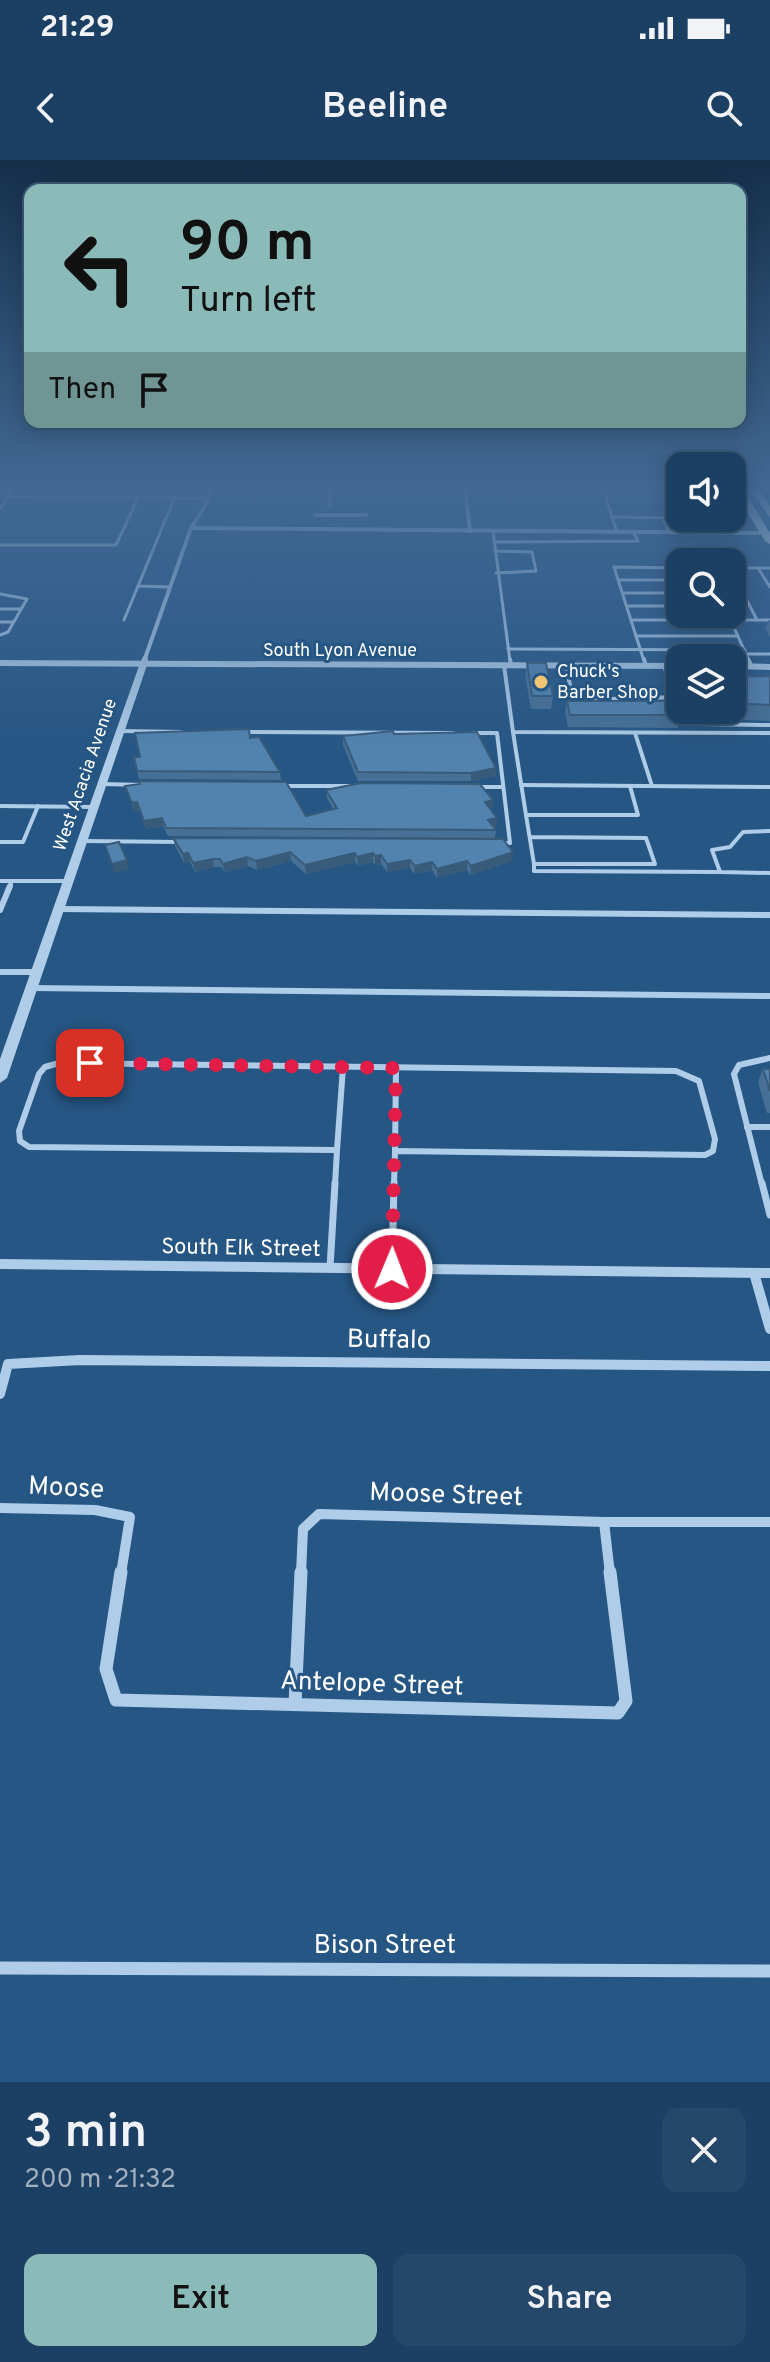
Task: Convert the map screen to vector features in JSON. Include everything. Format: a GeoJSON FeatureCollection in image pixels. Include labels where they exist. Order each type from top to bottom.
{"type":"FeatureCollection","features":[{"type":"Feature","properties":{"kind":"street","name":"West Acacia Avenue"},"geometry":{"type":"LineString","coordinates":[[0,1078],[174,577]]}},
{"type":"Feature","properties":{"kind":"street","name":"South Lyon Avenue"},"geometry":{"type":"LineString","coordinates":[[0,663],[664,666]]}},
{"type":"Feature","properties":{"kind":"street"},"geometry":{"type":"LineString","coordinates":[[746,667],[770,667]]}},
{"type":"Feature","properties":{"kind":"street","name":"South Elk Street"},"geometry":{"type":"LineString","coordinates":[[0,1264],[770,1273]]}},
{"type":"Feature","properties":{"kind":"street"},"geometry":{"type":"LineString","coordinates":[[754,1273],[770,1329]]}},
{"type":"Feature","properties":{"kind":"street","name":"Buffalo"},"geometry":{"type":"LineString","coordinates":[[0,1394],[8,1364],[95,1360],[770,1366]]}},
{"type":"Feature","properties":{"kind":"street","name":"Moose"},"geometry":{"type":"LineString","coordinates":[[0,1508],[95,1510],[130,1517]]}},
{"type":"Feature","properties":{"kind":"street","name":"Moose Street"},"geometry":{"type":"LineString","coordinates":[[295,1704],[303,1529],[319,1514],[604,1522],[770,1522]]}},
{"type":"Feature","properties":{"kind":"street","name":"Antelope Street"},"geometry":{"type":"LineString","coordinates":[[130,1517],[106,1669],[116,1700],[618,1713],[626,1701],[604,1522]]}},
{"type":"Feature","properties":{"kind":"street","name":"Bison Street"},"geometry":{"type":"LineString","coordinates":[[0,1968],[770,1971]]}},
{"type":"Feature","properties":{"kind":"lane"},"geometry":{"type":"LineString","coordinates":[[124,620],[142,577]]}},
{"type":"Feature","properties":{"kind":"lane"},"geometry":{"type":"LineString","coordinates":[[497,577],[508,649],[513,732],[534,871],[770,873]]}},
{"type":"Feature","properties":{"kind":"lane"},"geometry":{"type":"LineString","coordinates":[[617,577],[646,666]]}},
{"type":"Feature","properties":{"kind":"lane"},"geometry":{"type":"LineString","coordinates":[[618,580],[666,580]]}},
{"type":"Feature","properties":{"kind":"lane"},"geometry":{"type":"LineString","coordinates":[[138,586],[170,587]]}},
{"type":"Feature","properties":{"kind":"lane"},"geometry":{"type":"LineString","coordinates":[[623,593],[666,593]]}},
{"type":"Feature","properties":{"kind":"lane"},"geometry":{"type":"LineString","coordinates":[[0,594],[24,596],[27,599],[8,632],[0,635]]}},
{"type":"Feature","properties":{"kind":"lane"},"geometry":{"type":"LineString","coordinates":[[746,598],[757,620]]}},
{"type":"Feature","properties":{"kind":"lane"},"geometry":{"type":"LineString","coordinates":[[628,606],[666,606]]}},
{"type":"Feature","properties":{"kind":"lane"},"geometry":{"type":"LineString","coordinates":[[0,609],[21,609]]}},
{"type":"Feature","properties":{"kind":"lane"},"geometry":{"type":"LineString","coordinates":[[632,620],[666,620]]}},
{"type":"Feature","properties":{"kind":"lane"},"geometry":{"type":"LineString","coordinates":[[746,620],[770,620]]}},
{"type":"Feature","properties":{"kind":"lane"},"geometry":{"type":"LineString","coordinates":[[0,622],[13,622]]}},
{"type":"Feature","properties":{"kind":"lane"},"geometry":{"type":"LineString","coordinates":[[734,628],[742,644]]}},
{"type":"Feature","properties":{"kind":"lane"},"geometry":{"type":"LineString","coordinates":[[636,636],[738,636]]}},
{"type":"Feature","properties":{"kind":"lane"},"geometry":{"type":"LineString","coordinates":[[508,649],[666,650]]}},
{"type":"Feature","properties":{"kind":"lane"},"geometry":{"type":"LineString","coordinates":[[746,652],[769,656]]}},
{"type":"Feature","properties":{"kind":"lane"},"geometry":{"type":"LineString","coordinates":[[746,652],[752,667]]}},
{"type":"Feature","properties":{"kind":"lane"},"geometry":{"type":"LineString","coordinates":[[566,665],[573,700],[666,698]]}},
{"type":"Feature","properties":{"kind":"lane"},"geometry":{"type":"LineString","coordinates":[[664,666],[666,671]]}},
{"type":"Feature","properties":{"kind":"lane"},"geometry":{"type":"LineString","coordinates":[[699,724],[770,725]]}},
{"type":"Feature","properties":{"kind":"lane"},"geometry":{"type":"LineString","coordinates":[[120,731],[183,732]]}},
{"type":"Feature","properties":{"kind":"lane"},"geometry":{"type":"LineString","coordinates":[[230,732],[497,733],[510,843],[494,843]]}},
{"type":"Feature","properties":{"kind":"lane"},"geometry":{"type":"LineString","coordinates":[[513,732],[770,733]]}},
{"type":"Feature","properties":{"kind":"lane"},"geometry":{"type":"LineString","coordinates":[[635,733],[652,786]]}},
{"type":"Feature","properties":{"kind":"lane"},"geometry":{"type":"LineString","coordinates":[[102,784],[147,785]]}},
{"type":"Feature","properties":{"kind":"lane"},"geometry":{"type":"LineString","coordinates":[[521,785],[770,787]]}},
{"type":"Feature","properties":{"kind":"lane"},"geometry":{"type":"LineString","coordinates":[[280,786],[360,787]]}},
{"type":"Feature","properties":{"kind":"lane"},"geometry":{"type":"LineString","coordinates":[[526,815],[638,815],[630,786]]}},
{"type":"Feature","properties":{"kind":"lane"},"geometry":{"type":"LineString","coordinates":[[472,787],[503,787]]}},
{"type":"Feature","properties":{"kind":"lane"},"geometry":{"type":"LineString","coordinates":[[0,806],[94,807]]}},
{"type":"Feature","properties":{"kind":"lane"},"geometry":{"type":"LineString","coordinates":[[0,842],[23,842],[38,806]]}},
{"type":"Feature","properties":{"kind":"lane"},"geometry":{"type":"LineString","coordinates":[[720,872],[714,848],[730,847],[743,832],[770,831]]}},
{"type":"Feature","properties":{"kind":"lane"},"geometry":{"type":"LineString","coordinates":[[530,837],[646,838],[655,864],[534,864]]}},
{"type":"Feature","properties":{"kind":"lane"},"geometry":{"type":"LineString","coordinates":[[82,841],[193,842]]}},
{"type":"Feature","properties":{"kind":"lane"},"geometry":{"type":"LineString","coordinates":[[0,881],[69,881]]}},
{"type":"Feature","properties":{"kind":"lane"},"geometry":{"type":"LineString","coordinates":[[0,910],[12,881]]}},
{"type":"Feature","properties":{"kind":"lane"},"geometry":{"type":"LineString","coordinates":[[59,909],[770,915]]}},
{"type":"Feature","properties":{"kind":"lane"},"geometry":{"type":"LineString","coordinates":[[0,972],[37,972]]}},
{"type":"Feature","properties":{"kind":"lane"},"geometry":{"type":"LineString","coordinates":[[31,988],[770,996]]}},
{"type":"Feature","properties":{"kind":"lane"},"geometry":{"type":"LineString","coordinates":[[770,1058],[739,1065],[734,1074],[770,1215]]}},
{"type":"Feature","properties":{"kind":"lane"},"geometry":{"type":"LineString","coordinates":[[337,1150],[35,1148],[24,1145],[18,1136],[36,1079],[45,1067],[54,1063],[682,1072],[696,1078],[700,1085],[715,1144],[710,1154],[700,1156],[395,1151]]}},
{"type":"Feature","properties":{"kind":"lane"},"geometry":{"type":"LineString","coordinates":[[330,1268],[343,1067]]}},
{"type":"Feature","properties":{"kind":"lane"},"geometry":{"type":"LineString","coordinates":[[392,1269],[396,1068]]}},
{"type":"Feature","properties":{"kind":"lane"},"geometry":{"type":"LineString","coordinates":[[747,1127],[770,1127]]}},
{"type":"Feature","properties":{"kind":"building"},"geometry":{"type":"Polygon","coordinates":[[[527,663],[546,663],[553,696],[532,696],[527,663]]]}},
{"type":"Feature","properties":{"kind":"building"},"geometry":{"type":"Polygon","coordinates":[[[770,676],[770,705],[746,704],[746,677],[770,676]]]}},
{"type":"Feature","properties":{"kind":"building"},"geometry":{"type":"Polygon","coordinates":[[[567,701],[666,701],[666,715],[570,715],[567,701]]]}},
{"type":"Feature","properties":{"kind":"building"},"geometry":{"type":"Polygon","coordinates":[[[249,729],[250,738],[259,737],[280,772],[137,771],[134,757],[140,757],[135,733],[249,729]]]}},
{"type":"Feature","properties":{"kind":"building"},"geometry":{"type":"Polygon","coordinates":[[[393,731],[394,734],[477,732],[496,768],[471,773],[358,772],[343,736],[393,731]]]}},
{"type":"Feature","properties":{"kind":"building"},"geometry":{"type":"Polygon","coordinates":[[[139,781],[286,782],[306,816],[337,808],[326,790],[361,783],[480,784],[493,800],[485,802],[497,818],[488,820],[496,830],[166,828],[162,818],[144,821],[137,802],[132,803],[125,786],[140,784],[139,781]]]}},
{"type":"Feature","properties":{"kind":"building"},"geometry":{"type":"Polygon","coordinates":[[[173,838],[503,839],[513,852],[471,866],[467,861],[437,869],[432,862],[415,866],[410,860],[387,864],[381,855],[375,856],[373,853],[357,857],[355,853],[305,865],[290,852],[256,861],[247,857],[223,864],[220,859],[193,863],[173,838]]]}},
{"type":"Feature","properties":{"kind":"building"},"geometry":{"type":"Polygon","coordinates":[[[119,842],[127,860],[112,864],[105,845],[119,842]]]}},
{"type":"Feature","properties":{"kind":"building"},"geometry":{"type":"Polygon","coordinates":[[[763,1069],[770,1069],[770,1091],[763,1069]]]}},
{"type":"Feature","properties":{"kind":"place","name":"Chuck's Barber Shop"},"geometry":{"type":"Point","coordinates":[541,682]}},
{"type":"Feature","properties":{"kind":"route"},"geometry":{"type":"LineString","coordinates":[[90,1063],[396,1068],[392,1269]]}}]}
